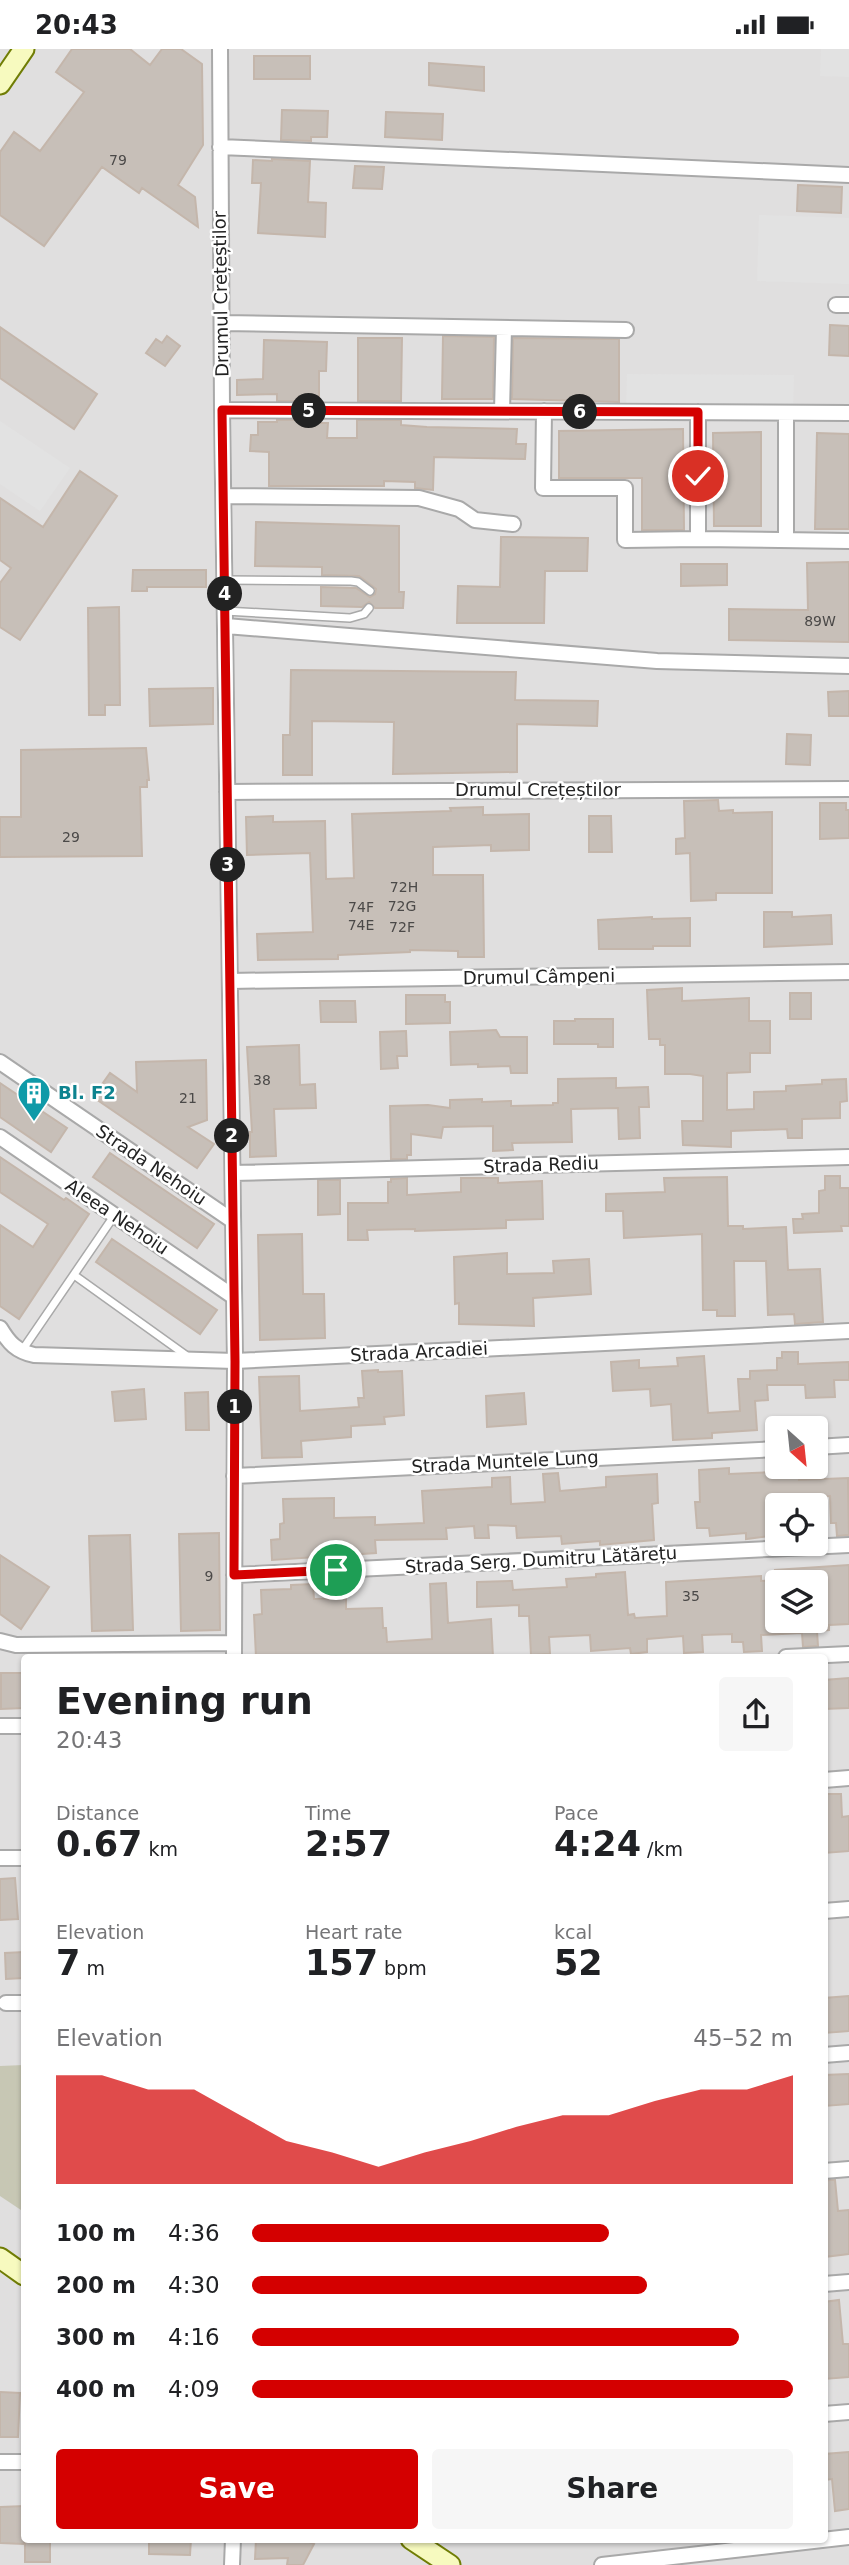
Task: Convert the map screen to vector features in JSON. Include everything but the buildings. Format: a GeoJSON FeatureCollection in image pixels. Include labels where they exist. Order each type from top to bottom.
{"type":"FeatureCollection","features":[{"type":"Feature","properties":{"kind":"main road"},"geometry":{"type":"LineString","coordinates":[[0,84],[24,49]]}},
{"type":"Feature","properties":{"kind":"main road"},"geometry":{"type":"LineString","coordinates":[[0,2257],[21,2272]]}},
{"type":"Feature","properties":{"kind":"main road"},"geometry":{"type":"LineString","coordinates":[[417,2543],[450,2565]]}},
{"type":"Feature","properties":{"kind":"street","name":"Drumul Crețeștilor"},"geometry":{"type":"LineString","coordinates":[[0,1641],[16,1645],[234,1650],[233,1173],[230,981],[222,856],[228,792],[220,49]]}},
{"type":"Feature","properties":{"kind":"street"},"geometry":{"type":"LineString","coordinates":[[220,147],[849,175]]}},
{"type":"Feature","properties":{"kind":"street"},"geometry":{"type":"LineString","coordinates":[[222,323],[626,330]]}},
{"type":"Feature","properties":{"kind":"street"},"geometry":{"type":"LineString","coordinates":[[502,411],[504,328]]}},
{"type":"Feature","properties":{"kind":"street"},"geometry":{"type":"LineString","coordinates":[[222,410],[849,413]]}},
{"type":"Feature","properties":{"kind":"street"},"geometry":{"type":"LineString","coordinates":[[544,411],[543,488],[625,488],[625,540],[849,541]]}},
{"type":"Feature","properties":{"kind":"street"},"geometry":{"type":"LineString","coordinates":[[698,412],[698,540]]}},
{"type":"Feature","properties":{"kind":"street"},"geometry":{"type":"LineString","coordinates":[[786,413],[786,540]]}},
{"type":"Feature","properties":{"kind":"street"},"geometry":{"type":"LineString","coordinates":[[224,496],[419,498],[458,509],[475,520],[513,524]]}},
{"type":"Feature","properties":{"kind":"street"},"geometry":{"type":"LineString","coordinates":[[226,626],[657,661],[849,666]]}},
{"type":"Feature","properties":{"kind":"street","name":"Drumul Crețeștilor"},"geometry":{"type":"LineString","coordinates":[[228,792],[849,789]]}},
{"type":"Feature","properties":{"kind":"street","name":"Drumul Câmpeni"},"geometry":{"type":"LineString","coordinates":[[230,981],[849,972]]}},
{"type":"Feature","properties":{"kind":"street","name":"Strada Nehoiu"},"geometry":{"type":"LineString","coordinates":[[0,1062],[233,1221]]}},
{"type":"Feature","properties":{"kind":"street","name":"Aleea Nehoiu"},"geometry":{"type":"LineString","coordinates":[[0,1137],[234,1297]]}},
{"type":"Feature","properties":{"kind":"street","name":"Strada Rediu"},"geometry":{"type":"LineString","coordinates":[[233,1173],[849,1157]]}},
{"type":"Feature","properties":{"kind":"street"},"geometry":{"type":"LineString","coordinates":[[0,1328],[9,1343],[21,1352]]}},
{"type":"Feature","properties":{"kind":"street","name":"Strada Arcadiei"},"geometry":{"type":"LineString","coordinates":[[21,1352],[34,1355],[235,1361],[849,1331]]}},
{"type":"Feature","properties":{"kind":"street"},"geometry":{"type":"LineString","coordinates":[[828,1446],[849,1445]]}},
{"type":"Feature","properties":{"kind":"street","name":"Strada Muntele Lung"},"geometry":{"type":"LineString","coordinates":[[234,1476],[765,1450]]}},
{"type":"Feature","properties":{"kind":"street","name":"Strada Serg. Dumitru Lătărețu"},"geometry":{"type":"LineString","coordinates":[[234,1575],[849,1545]]}},
{"type":"Feature","properties":{"kind":"street"},"geometry":{"type":"LineString","coordinates":[[828,1655],[849,1654]]}},
{"type":"Feature","properties":{"kind":"street"},"geometry":{"type":"LineString","coordinates":[[0,1725],[21,1726]]}},
{"type":"Feature","properties":{"kind":"street"},"geometry":{"type":"LineString","coordinates":[[828,1780],[849,1778]]}},
{"type":"Feature","properties":{"kind":"street"},"geometry":{"type":"LineString","coordinates":[[0,1858],[21,1858]]}},
{"type":"Feature","properties":{"kind":"street"},"geometry":{"type":"LineString","coordinates":[[828,1911],[849,1909]]}},
{"type":"Feature","properties":{"kind":"street"},"geometry":{"type":"LineString","coordinates":[[6,2003],[21,2003]]}},
{"type":"Feature","properties":{"kind":"street"},"geometry":{"type":"LineString","coordinates":[[828,2055],[849,2053]]}},
{"type":"Feature","properties":{"kind":"street"},"geometry":{"type":"LineString","coordinates":[[828,2171],[849,2169]]}},
{"type":"Feature","properties":{"kind":"street"},"geometry":{"type":"LineString","coordinates":[[828,2284],[849,2282]]}},
{"type":"Feature","properties":{"kind":"street"},"geometry":{"type":"LineString","coordinates":[[828,2414],[849,2412]]}},
{"type":"Feature","properties":{"kind":"street"},"geometry":{"type":"LineString","coordinates":[[0,2462],[21,2462]]}},
{"type":"Feature","properties":{"kind":"street"},"geometry":{"type":"LineString","coordinates":[[828,2539],[849,2537]]}},
{"type":"Feature","properties":{"kind":"street"},"geometry":{"type":"LineString","coordinates":[[232,2565],[233,2543]]}},
{"type":"Feature","properties":{"kind":"street"},"geometry":{"type":"LineString","coordinates":[[602,2565],[796,2543]]}},
{"type":"Feature","properties":{"kind":"lane"},"geometry":{"type":"LineString","coordinates":[[225,580],[351,581],[358,582],[370,591]]}},
{"type":"Feature","properties":{"kind":"lane"},"geometry":{"type":"LineString","coordinates":[[225,611],[350,618],[365,614],[369,608]]}},
{"type":"Feature","properties":{"kind":"lane"},"geometry":{"type":"LineString","coordinates":[[21,1352],[115,1215]]}},
{"type":"Feature","properties":{"kind":"lane"},"geometry":{"type":"LineString","coordinates":[[74,1275],[191,1359]]}},
{"type":"Feature","properties":{"kind":"shaded area"},"geometry":{"type":"Polygon","coordinates":[[[0,49],[849,49],[849,2565],[0,2565],[0,49]]]}},
{"type":"Feature","properties":{"kind":"shaded area"},"geometry":{"type":"Polygon","coordinates":[[[821,49],[849,49],[849,77],[820,76],[821,49]]]}},
{"type":"Feature","properties":{"kind":"shaded area"},"geometry":{"type":"Polygon","coordinates":[[[759,215],[849,218],[849,284],[757,281],[759,215]]]}},
{"type":"Feature","properties":{"kind":"shaded area"},"geometry":{"type":"Polygon","coordinates":[[[627,374],[794,375],[793,413],[626,412],[627,374]]]}},
{"type":"Feature","properties":{"kind":"shaded area"},"geometry":{"type":"Polygon","coordinates":[[[0,421],[70,468],[40,511],[0,484],[0,421]]]}},
{"type":"Feature","properties":{"kind":"shaded area"},"geometry":{"type":"Polygon","coordinates":[[[21,2065],[21,2210],[0,2196],[0,2066],[21,2065]]]}},
{"type":"Feature","properties":{"kind":"place","name":"Bl. F2"},"geometry":{"type":"Point","coordinates":[34,1123]}},
{"type":"Feature","properties":{"kind":"route"},"geometry":{"type":"LineString","coordinates":[[336,1570],[234,1575],[235,1361],[222,410],[698,412],[698,476]]}}]}
